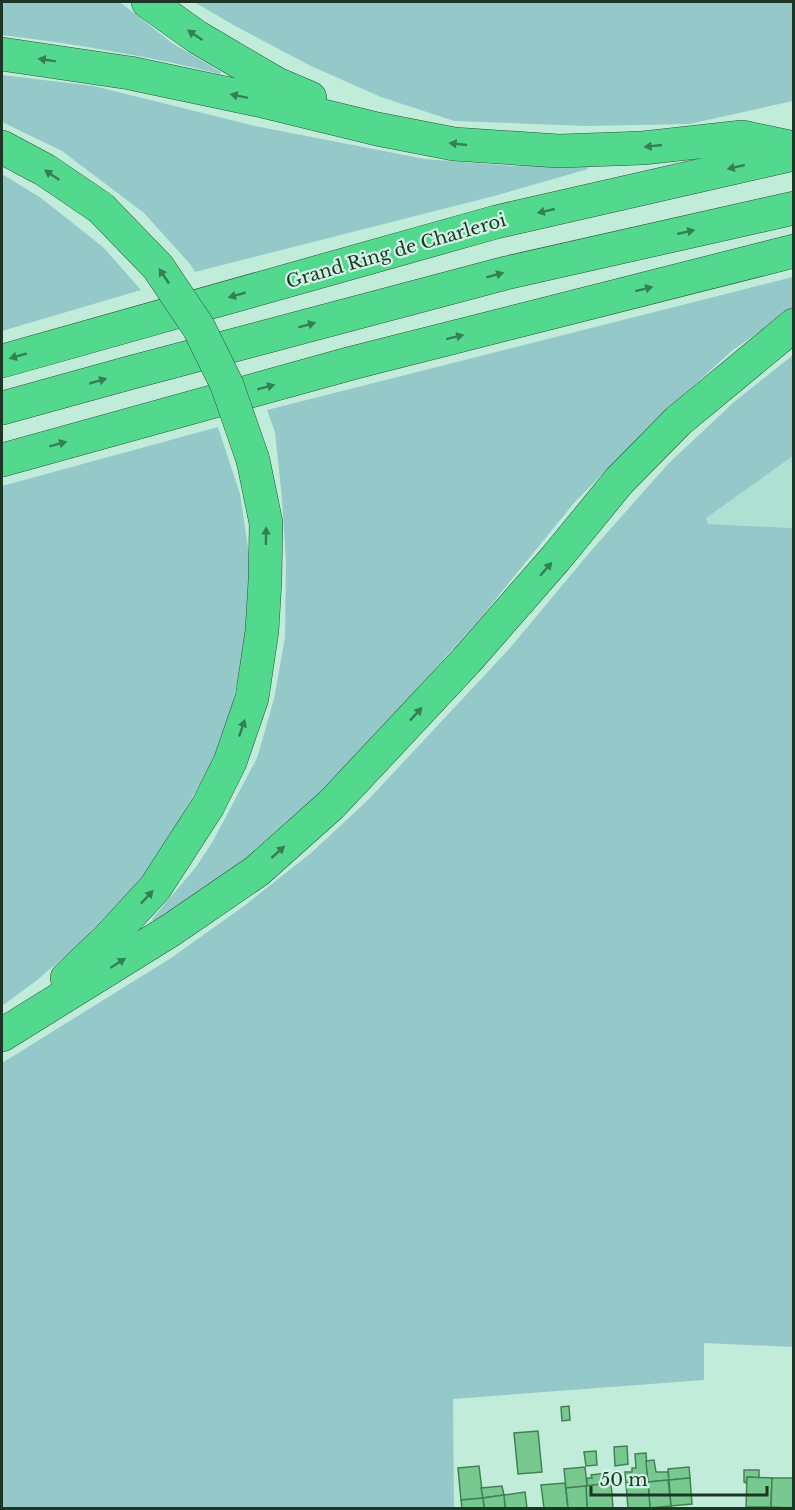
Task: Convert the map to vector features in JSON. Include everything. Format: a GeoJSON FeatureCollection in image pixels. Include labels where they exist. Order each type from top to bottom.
{"type":"FeatureCollection","features":[{"type":"Feature","properties":{"kind":"highway"},"geometry":{"type":"LineString","coordinates":[[148,2],[196,37],[277,84],[377,129]]}},
{"type":"Feature","properties":{"kind":"highway"},"geometry":{"type":"LineString","coordinates":[[2,54],[130,73],[258,100],[377,129],[454,144],[559,151],[643,148],[742,136],[794,148]]}},
{"type":"Feature","properties":{"kind":"highway"},"geometry":{"type":"LineString","coordinates":[[2,147],[45,170],[100,208],[158,267],[200,328],[227,385],[253,460],[266,523],[262,631],[252,698],[230,762],[208,806],[155,888],[107,940],[8,1031]]}},
{"type":"Feature","properties":{"kind":"highway","name":"Grand Ring de Charleroi"},"geometry":{"type":"LineString","coordinates":[[2,361],[496,222],[794,154]]}},
{"type":"Feature","properties":{"kind":"highway"},"geometry":{"type":"LineString","coordinates":[[2,408],[129,372],[506,273],[794,208]]}},
{"type":"Feature","properties":{"kind":"highway"},"geometry":{"type":"LineString","coordinates":[[2,460],[352,363],[794,251]]}},
{"type":"Feature","properties":{"kind":"highway"},"geometry":{"type":"LineString","coordinates":[[8,1031],[171,930],[256,871],[332,804],[466,661],[626,474],[678,421],[794,326]]}},
{"type":"Feature","properties":{"kind":"shaded area"},"geometry":{"type":"Polygon","coordinates":[[[2,2],[120,2],[172,43],[221,72],[220,74],[111,51],[2,35],[2,2]]]}},
{"type":"Feature","properties":{"kind":"shaded area"},"geometry":{"type":"Polygon","coordinates":[[[194,2],[793,2],[793,101],[689,124],[586,126],[454,121],[381,97],[311,66],[194,2]]]}},
{"type":"Feature","properties":{"kind":"shaded area"},"geometry":{"type":"Polygon","coordinates":[[[2,75],[94,86],[255,126],[425,159],[512,166],[587,165],[588,169],[498,195],[195,272],[144,213],[62,151],[2,122],[2,75]]]}},
{"type":"Feature","properties":{"kind":"shaded area"},"geometry":{"type":"Polygon","coordinates":[[[2,174],[41,198],[103,247],[141,290],[2,331],[2,174]]]}},
{"type":"Feature","properties":{"kind":"shaded area"},"geometry":{"type":"Polygon","coordinates":[[[793,277],[793,308],[733,350],[652,423],[574,503],[482,616],[384,726],[318,795],[242,864],[156,925],[152,919],[196,867],[213,841],[257,758],[274,699],[285,637],[286,561],[275,432],[267,410],[793,277]]]}},
{"type":"Feature","properties":{"kind":"shaded area"},"geometry":{"type":"Polygon","coordinates":[[[793,355],[793,456],[706,518],[708,524],[793,528],[793,1347],[704,1343],[704,1380],[453,1399],[454,1508],[2,1508],[2,1063],[171,958],[244,906],[311,853],[368,800],[510,648],[590,552],[668,464],[734,402],[793,355]]]}},
{"type":"Feature","properties":{"kind":"shaded area"},"geometry":{"type":"Polygon","coordinates":[[[218,427],[240,494],[249,554],[249,615],[244,651],[226,734],[172,833],[140,880],[79,944],[36,981],[2,1006],[2,486],[218,427]]]}},
{"type":"Feature","properties":{"kind":"shaded area"},"geometry":{"type":"Polygon","coordinates":[[[793,456],[793,528],[707,524],[706,517],[793,456]]]}},
{"type":"Feature","properties":{"kind":"building"},"geometry":{"type":"Polygon","coordinates":[[[569,1406],[570,1420],[562,1421],[561,1407],[569,1406]]]}},
{"type":"Feature","properties":{"kind":"building"},"geometry":{"type":"Polygon","coordinates":[[[538,1431],[542,1472],[518,1474],[514,1433],[538,1431]]]}},
{"type":"Feature","properties":{"kind":"building"},"geometry":{"type":"Polygon","coordinates":[[[627,1446],[628,1464],[615,1466],[614,1447],[627,1446]]]}},
{"type":"Feature","properties":{"kind":"building"},"geometry":{"type":"Polygon","coordinates":[[[596,1451],[597,1465],[586,1466],[584,1452],[596,1451]]]}},
{"type":"Feature","properties":{"kind":"building"},"geometry":{"type":"Polygon","coordinates":[[[646,1453],[648,1482],[626,1483],[625,1472],[632,1472],[632,1468],[636,1468],[635,1454],[646,1453]]]}},
{"type":"Feature","properties":{"kind":"building"},"geometry":{"type":"Polygon","coordinates":[[[654,1460],[656,1472],[668,1472],[669,1480],[648,1482],[646,1461],[654,1460]]]}},
{"type":"Feature","properties":{"kind":"building"},"geometry":{"type":"Polygon","coordinates":[[[479,1466],[483,1498],[461,1500],[458,1468],[479,1466]]]}},
{"type":"Feature","properties":{"kind":"building"},"geometry":{"type":"Polygon","coordinates":[[[585,1467],[587,1486],[566,1488],[564,1469],[585,1467]]]}},
{"type":"Feature","properties":{"kind":"building"},"geometry":{"type":"Polygon","coordinates":[[[689,1467],[690,1478],[669,1480],[668,1469],[689,1467]]]}},
{"type":"Feature","properties":{"kind":"building"},"geometry":{"type":"Polygon","coordinates":[[[744,1470],[759,1470],[759,1478],[747,1477],[746,1483],[744,1482],[744,1470]]]}},
{"type":"Feature","properties":{"kind":"building"},"geometry":{"type":"Polygon","coordinates":[[[607,1473],[608,1483],[587,1486],[587,1478],[592,1478],[591,1475],[607,1473]]]}},
{"type":"Feature","properties":{"kind":"building"},"geometry":{"type":"Polygon","coordinates":[[[747,1477],[772,1478],[771,1507],[746,1507],[747,1477]]]}},
{"type":"Feature","properties":{"kind":"building"},"geometry":{"type":"Polygon","coordinates":[[[690,1478],[692,1504],[671,1506],[669,1480],[690,1478]]]}},
{"type":"Feature","properties":{"kind":"building"},"geometry":{"type":"Polygon","coordinates":[[[772,1478],[794,1478],[794,1508],[771,1507],[772,1478]]]}},
{"type":"Feature","properties":{"kind":"building"},"geometry":{"type":"Polygon","coordinates":[[[668,1480],[671,1506],[650,1508],[648,1482],[668,1480]]]}},
{"type":"Feature","properties":{"kind":"building"},"geometry":{"type":"Polygon","coordinates":[[[648,1482],[650,1508],[628,1508],[626,1483],[648,1482]]]}},
{"type":"Feature","properties":{"kind":"building"},"geometry":{"type":"Polygon","coordinates":[[[565,1483],[568,1508],[544,1508],[541,1485],[565,1483]]]}},
{"type":"Feature","properties":{"kind":"building"},"geometry":{"type":"Polygon","coordinates":[[[611,1483],[613,1508],[587,1508],[586,1486],[611,1483]]]}},
{"type":"Feature","properties":{"kind":"building"},"geometry":{"type":"Polygon","coordinates":[[[502,1486],[504,1495],[483,1498],[481,1488],[502,1486]]]}},
{"type":"Feature","properties":{"kind":"building"},"geometry":{"type":"Polygon","coordinates":[[[586,1486],[587,1508],[568,1508],[566,1488],[586,1486]]]}},
{"type":"Feature","properties":{"kind":"building"},"geometry":{"type":"Polygon","coordinates":[[[525,1492],[527,1508],[505,1508],[504,1495],[525,1492]]]}},
{"type":"Feature","properties":{"kind":"building"},"geometry":{"type":"Polygon","coordinates":[[[504,1495],[505,1508],[484,1508],[483,1498],[504,1495]]]}},
{"type":"Feature","properties":{"kind":"building"},"geometry":{"type":"Polygon","coordinates":[[[483,1498],[484,1508],[462,1508],[461,1500],[483,1498]]]}}]}
